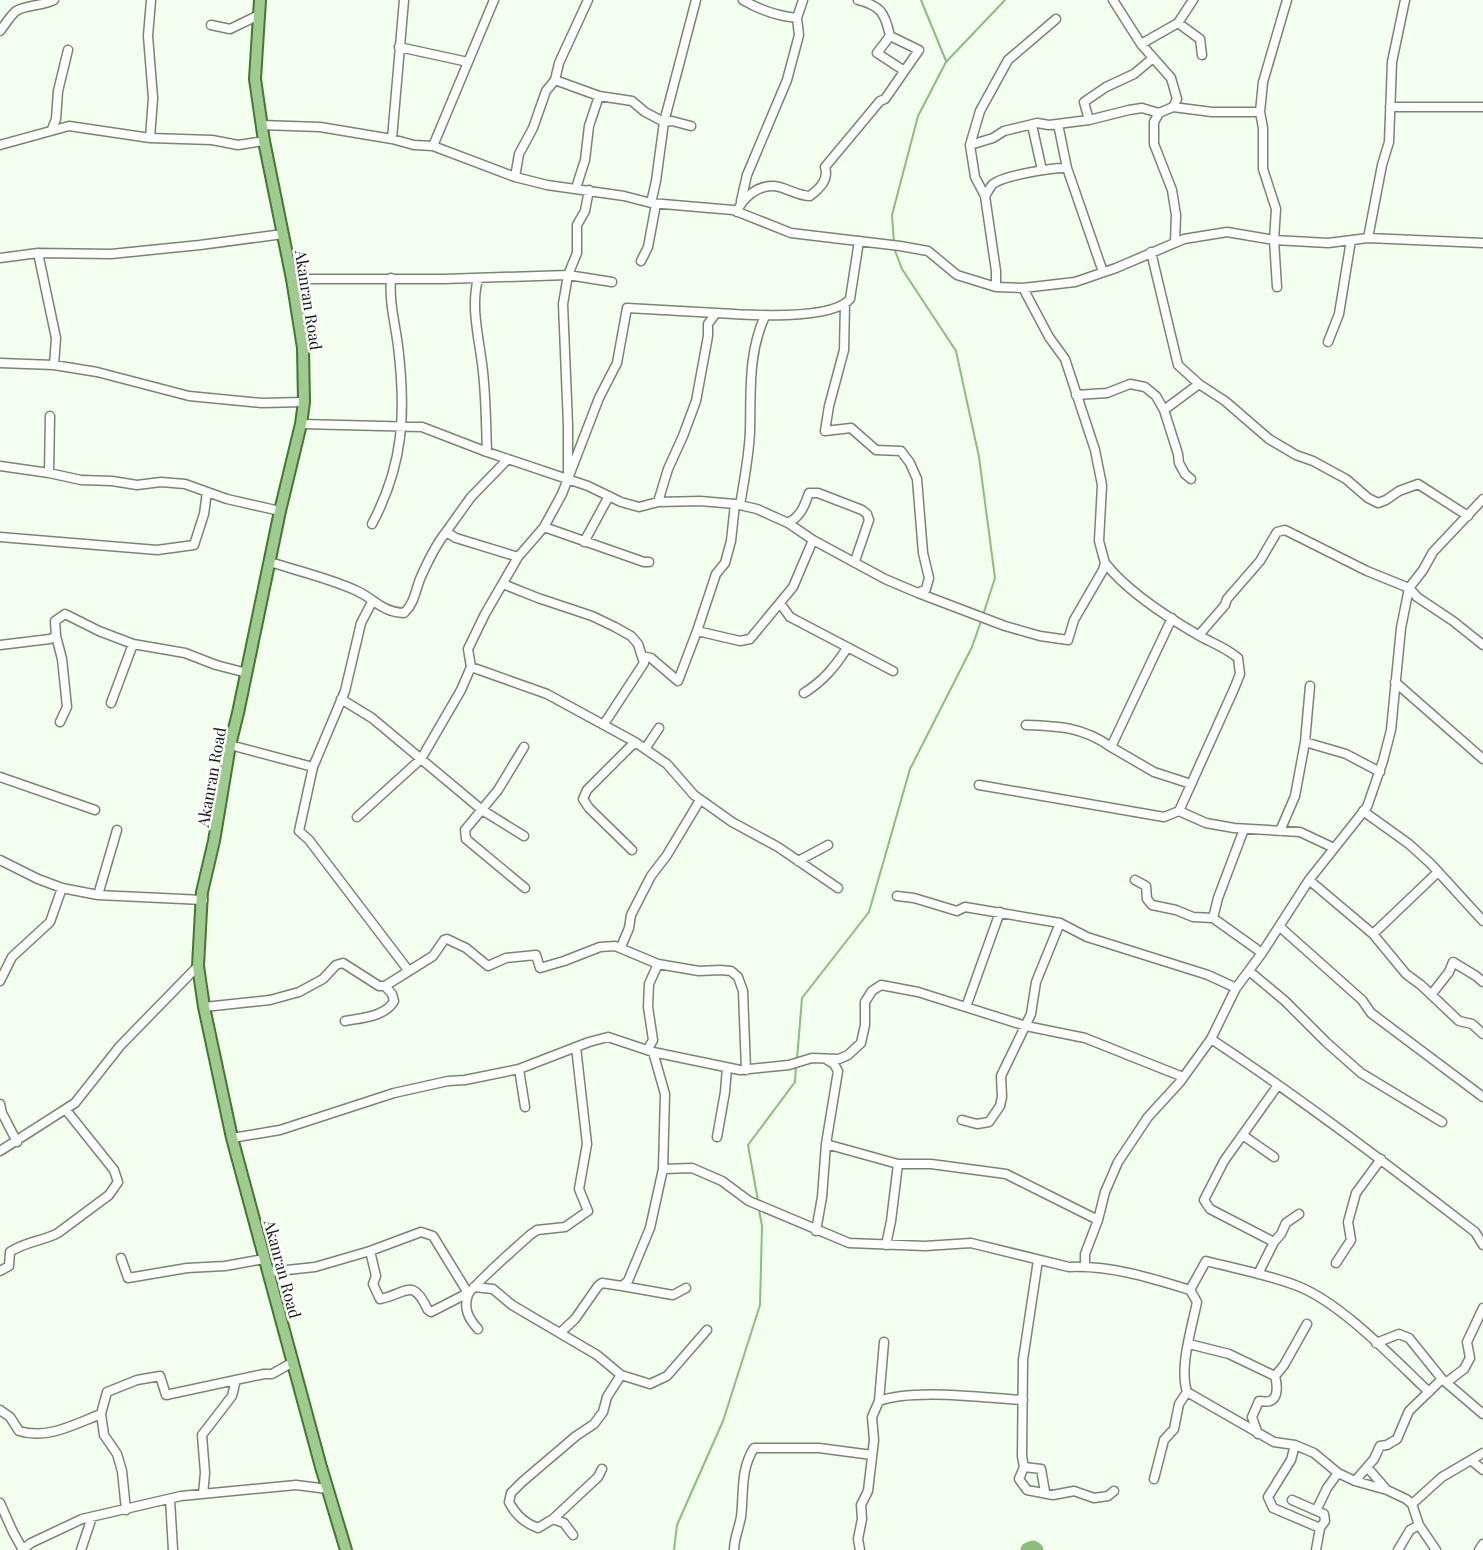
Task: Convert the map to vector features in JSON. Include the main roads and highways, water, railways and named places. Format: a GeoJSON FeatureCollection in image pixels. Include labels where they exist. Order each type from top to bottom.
{"type":"FeatureCollection","features":[{"type":"Feature","properties":{"kind":"main road","name":"Akanran Road"},"geometry":{"type":"LineString","coordinates":[[260,0],[255,79],[261,125],[292,279],[303,348],[304,402],[230,745],[202,900],[198,966],[204,1007],[232,1138],[346,1550]]}},
{"type":"Feature","properties":{"kind":"waterway"},"geometry":{"type":"LineString","coordinates":[[921,0],[946,61]]}},
{"type":"Feature","properties":{"kind":"waterway"},"geometry":{"type":"LineString","coordinates":[[894,243],[892,215],[918,116],[946,62],[1005,0]]}},
{"type":"Feature","properties":{"kind":"waterway"},"geometry":{"type":"LineString","coordinates":[[894,248],[902,269],[956,351],[979,457],[995,578],[983,615]]}},
{"type":"Feature","properties":{"kind":"waterway"},"geometry":{"type":"LineString","coordinates":[[797,1059],[802,998],[869,912],[910,769],[972,647],[981,621]]}},
{"type":"Feature","properties":{"kind":"waterway"},"geometry":{"type":"LineString","coordinates":[[758,1201],[748,1145],[795,1082],[796,1064]]}},
{"type":"Feature","properties":{"kind":"waterway"},"geometry":{"type":"LineString","coordinates":[[674,1550],[677,1525],[723,1421],[760,1305],[762,1226],[759,1210]]}},
{"type":"Feature","properties":{"kind":"waterway"},"geometry":{"type":"LineString","coordinates":[[1028,1550],[1033,1548],[1036,1550]]}}]}
